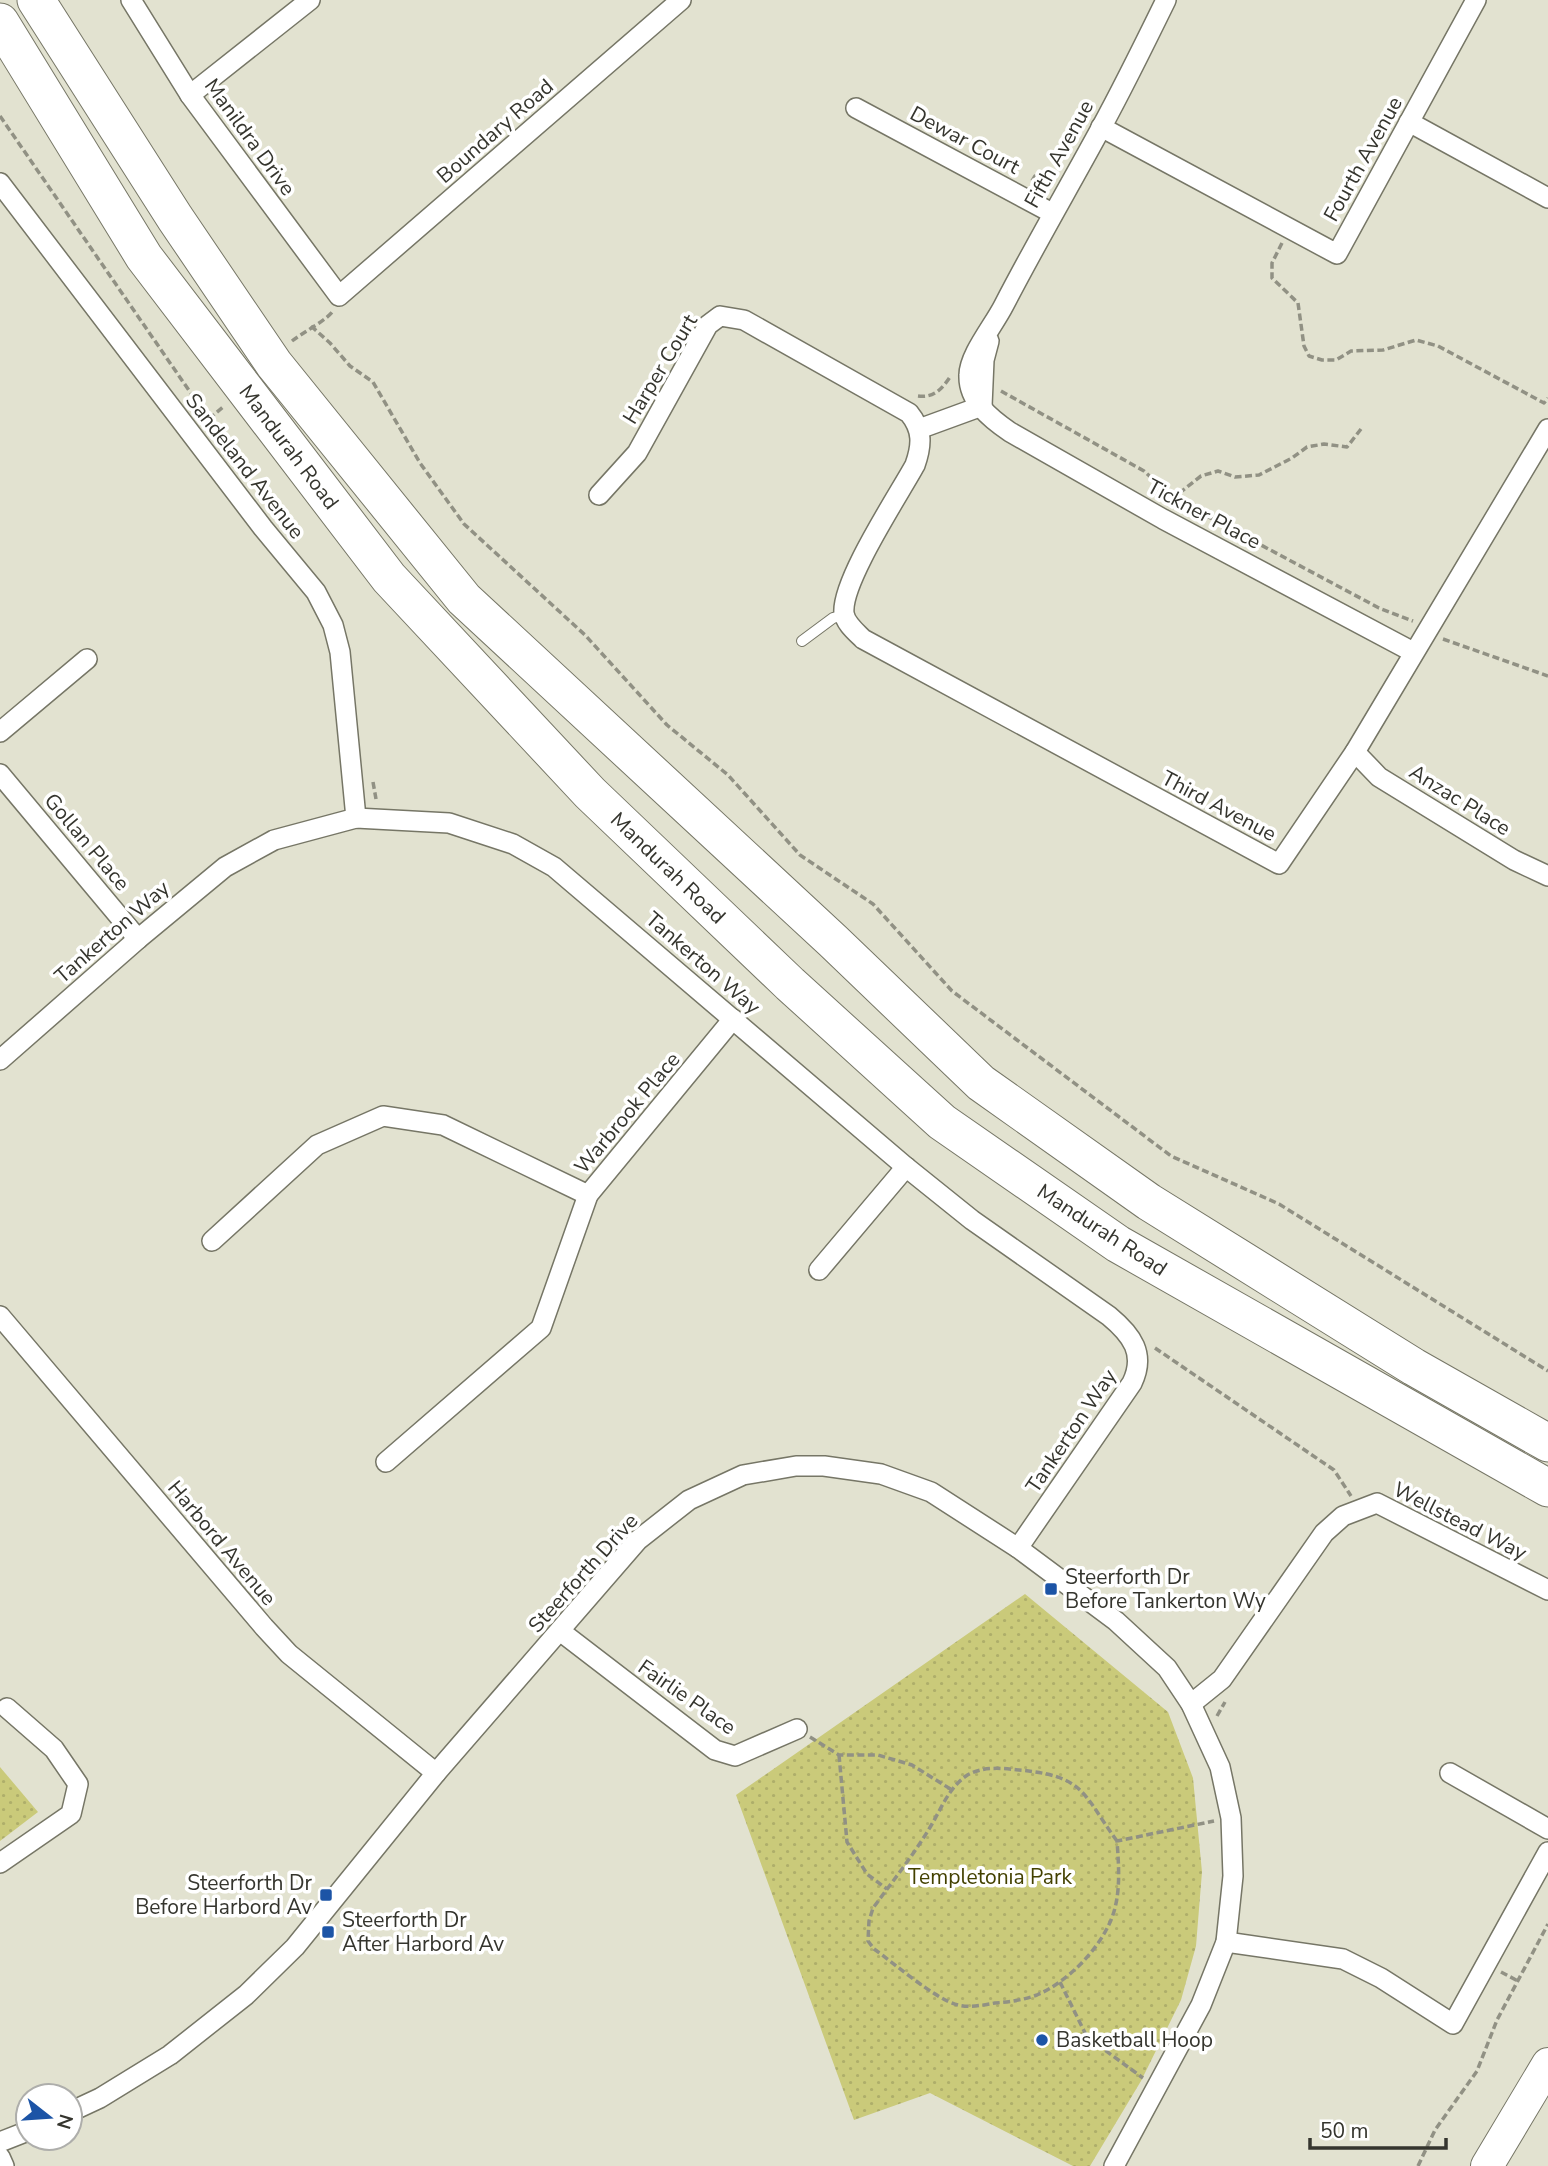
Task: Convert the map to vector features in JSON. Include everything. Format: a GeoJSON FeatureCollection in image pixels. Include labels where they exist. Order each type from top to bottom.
{"type":"FeatureCollection","features":[{"type":"Feature","properties":{"kind":"highway","name":"Mandurah Road"},"geometry":{"type":"LineString","coordinates":[[36,0],[175,218],[274,364],[464,599],[981,1083],[1149,1202],[1413,1367],[1548,1443]]}},
{"type":"Feature","properties":{"kind":"highway","name":"Mandurah Road"},"geometry":{"type":"LineString","coordinates":[[0,22],[144,257],[389,578],[590,793],[790,984],[942,1122],[1118,1244],[1548,1488]]}},
{"type":"Feature","properties":{"kind":"main road"},"geometry":{"type":"LineString","coordinates":[[1487,2166],[1548,2064]]}},
{"type":"Feature","properties":{"kind":"street","name":"Manildra Drive"},"geometry":{"type":"LineString","coordinates":[[131,0],[190,95],[339,296]]}},
{"type":"Feature","properties":{"kind":"street"},"geometry":{"type":"LineString","coordinates":[[190,95],[310,0]]}},
{"type":"Feature","properties":{"kind":"street","name":"Boundary Road"},"geometry":{"type":"LineString","coordinates":[[339,296],[681,0]]}},
{"type":"Feature","properties":{"kind":"street","name":"Fifth Avenue"},"geometry":{"type":"LineString","coordinates":[[982,406],[971,394],[971,359],[991,330],[1167,0]]}},
{"type":"Feature","properties":{"kind":"street","name":"Fourth Avenue"},"geometry":{"type":"LineString","coordinates":[[1101,127],[1337,254],[1476,0]]}},
{"type":"Feature","properties":{"kind":"street","name":"Dewar Court"},"geometry":{"type":"LineString","coordinates":[[856,108],[1052,213]]}},
{"type":"Feature","properties":{"kind":"street"},"geometry":{"type":"LineString","coordinates":[[1409,122],[1548,198]]}},
{"type":"Feature","properties":{"kind":"street","name":"Sandeland Avenue"},"geometry":{"type":"LineString","coordinates":[[0,183],[263,528],[316,592],[333,625],[340,652],[356,818]]}},
{"type":"Feature","properties":{"kind":"street","name":"Harper Court"},"geometry":{"type":"LineString","coordinates":[[599,495],[637,453],[708,325],[720,316],[744,320],[909,412],[919,429]]}},
{"type":"Feature","properties":{"kind":"street","name":"Fifth Avenue"},"geometry":{"type":"LineString","coordinates":[[982,406],[984,360],[991,330]]}},
{"type":"Feature","properties":{"kind":"street"},"geometry":{"type":"LineString","coordinates":[[844,615],[850,582],[915,465],[921,449],[919,429],[982,406]]}},
{"type":"Feature","properties":{"kind":"street","name":"Tickner Place"},"geometry":{"type":"LineString","coordinates":[[982,406],[989,418],[1010,432],[1163,519],[1413,652]]}},
{"type":"Feature","properties":{"kind":"street","name":"Third Avenue"},"geometry":{"type":"LineString","coordinates":[[844,615],[863,639],[1279,864],[1355,752],[1428,627],[1547,435]]}},
{"type":"Feature","properties":{"kind":"street"},"geometry":{"type":"LineString","coordinates":[[0,732],[87,659]]}},
{"type":"Feature","properties":{"kind":"street","name":"Anzac Place"},"geometry":{"type":"LineString","coordinates":[[1355,752],[1379,777],[1514,860],[1548,876]]}},
{"type":"Feature","properties":{"kind":"street","name":"Gollan Place"},"geometry":{"type":"LineString","coordinates":[[0,774],[138,939]]}},
{"type":"Feature","properties":{"kind":"street","name":"Tankerton Way"},"geometry":{"type":"LineString","coordinates":[[1,1056],[225,867],[274,840],[356,818],[449,824],[513,844],[554,867],[906,1167],[994,1236],[1125,1328],[1134,1341],[1138,1371],[1018,1548]]}},
{"type":"Feature","properties":{"kind":"street","name":"Warbrook Place"},"geometry":{"type":"LineString","coordinates":[[386,1462],[541,1328],[588,1195],[733,1019]]}},
{"type":"Feature","properties":{"kind":"street"},"geometry":{"type":"LineString","coordinates":[[212,1241],[317,1144],[383,1116],[443,1125],[588,1195]]}},
{"type":"Feature","properties":{"kind":"street"},"geometry":{"type":"LineString","coordinates":[[819,1270],[906,1167]]}},
{"type":"Feature","properties":{"kind":"street","name":"Harbord Avenue"},"geometry":{"type":"LineString","coordinates":[[0,1316],[281,1645],[436,1773]]}},
{"type":"Feature","properties":{"kind":"street","name":"Steerforth Drive"},"geometry":{"type":"LineString","coordinates":[[84,2105],[170,2055],[246,1995],[295,1947],[436,1773],[638,1540],[690,1500],[743,1475],[824,1466],[881,1474],[931,1492],[1018,1548],[1116,1621],[1167,1668],[1191,1704],[1220,1767],[1231,1818],[1233,1876],[1226,1942],[1209,1989],[1114,2166]]}},
{"type":"Feature","properties":{"kind":"street","name":"Wellstead Way"},"geometry":{"type":"LineString","coordinates":[[1191,1704],[1222,1679],[1324,1533],[1343,1516],[1377,1503],[1548,1590]]}},
{"type":"Feature","properties":{"kind":"street","name":"Fairlie Place"},"geometry":{"type":"LineString","coordinates":[[560,1631],[715,1750],[735,1756],[797,1729]]}},
{"type":"Feature","properties":{"kind":"street"},"geometry":{"type":"LineString","coordinates":[[0,1863],[71,1814],[78,1784],[54,1749],[7,1709]]}},
{"type":"Feature","properties":{"kind":"street"},"geometry":{"type":"LineString","coordinates":[[1450,1773],[1548,1829]]}},
{"type":"Feature","properties":{"kind":"street"},"geometry":{"type":"LineString","coordinates":[[1226,1942],[1343,1959],[1381,1978],[1453,2024],[1548,1852]]}},
{"type":"Feature","properties":{"kind":"street"},"geometry":{"type":"LineString","coordinates":[[0,2157],[4,2166]]}},
{"type":"Feature","properties":{"kind":"lane"},"geometry":{"type":"LineString","coordinates":[[802,641],[834,618],[844,615]]}},
{"type":"Feature","properties":{"kind":"path"},"geometry":{"type":"LineString","coordinates":[[1290,229],[1272,263],[1272,278],[1298,303],[1304,346],[1309,356],[1336,360],[1351,351],[1383,350],[1416,340],[1438,346],[1545,403],[1548,398]]}},
{"type":"Feature","properties":{"kind":"path"},"geometry":{"type":"LineString","coordinates":[[339,296],[331,315],[311,326],[350,366],[373,383],[421,463],[464,524],[585,635],[667,725],[728,775],[800,855],[873,904],[951,991],[1171,1156],[1279,1204],[1548,1371]]}},
{"type":"Feature","properties":{"kind":"path"},"geometry":{"type":"LineString","coordinates":[[983,383],[1144,471],[1173,498],[1379,608],[1428,627],[1444,640],[1548,676]]}},
{"type":"Feature","properties":{"kind":"path"},"geometry":{"type":"LineString","coordinates":[[1163,519],[1173,498],[1201,476],[1218,471],[1235,477],[1259,475],[1307,447],[1324,444],[1347,447],[1361,429]]}},
{"type":"Feature","properties":{"kind":"path"},"geometry":{"type":"LineString","coordinates":[[797,1729],[839,1755],[878,1755],[912,1765],[952,1790]]}},
{"type":"Feature","properties":{"kind":"path"},"geometry":{"type":"LineString","coordinates":[[839,1755],[847,1842],[867,1874],[887,1889]]}},
{"type":"Feature","properties":{"kind":"path"},"geometry":{"type":"LineString","coordinates":[[991,1769],[1027,1770],[1057,1776],[1065,1779],[1090,1800],[1117,1841],[1118,1894],[1111,1919],[1091,1951],[1060,1982],[1037,1994],[1006,2002],[972,2006],[947,2002],[874,1949],[868,1941],[873,1908],[933,1824],[952,1790],[967,1776],[991,1769]]}},
{"type":"Feature","properties":{"kind":"path"},"geometry":{"type":"LineString","coordinates":[[1117,1841],[1217,1821]]}},
{"type":"Feature","properties":{"kind":"path"},"geometry":{"type":"LineString","coordinates":[[1418,2166],[1435,2130],[1477,2071],[1497,2020],[1548,1924]]}},
{"type":"Feature","properties":{"kind":"path"},"geometry":{"type":"LineString","coordinates":[[1060,1982],[1087,2037],[1157,2087]]}},
{"type":"Feature","properties":{"kind":"green space","name":"Templetonia Park"},"geometry":{"type":"Polygon","coordinates":[[[1025,1594],[1168,1712],[1193,1778],[1202,1872],[1196,1946],[1181,2000],[1141,2081],[1090,2166],[1073,2166],[930,2093],[854,2120],[736,1795],[1025,1594]]]}},
{"type":"Feature","properties":{"kind":"green space"},"geometry":{"type":"Polygon","coordinates":[[[0,1767],[38,1812],[0,1841],[0,1767]]]}},
{"type":"Feature","properties":{"kind":"place","name":"Steerforth Dr Before Tankerton Wy"},"geometry":{"type":"Point","coordinates":[1051,1589]}},
{"type":"Feature","properties":{"kind":"place","name":"Steerforth Dr Before Harbord Av"},"geometry":{"type":"Point","coordinates":[326,1895]}},
{"type":"Feature","properties":{"kind":"place","name":"Steerforth Dr After Harbord Av"},"geometry":{"type":"Point","coordinates":[328,1932]}},
{"type":"Feature","properties":{"kind":"place","name":"Basketball Hoop"},"geometry":{"type":"Point","coordinates":[1042,2040]}}]}
